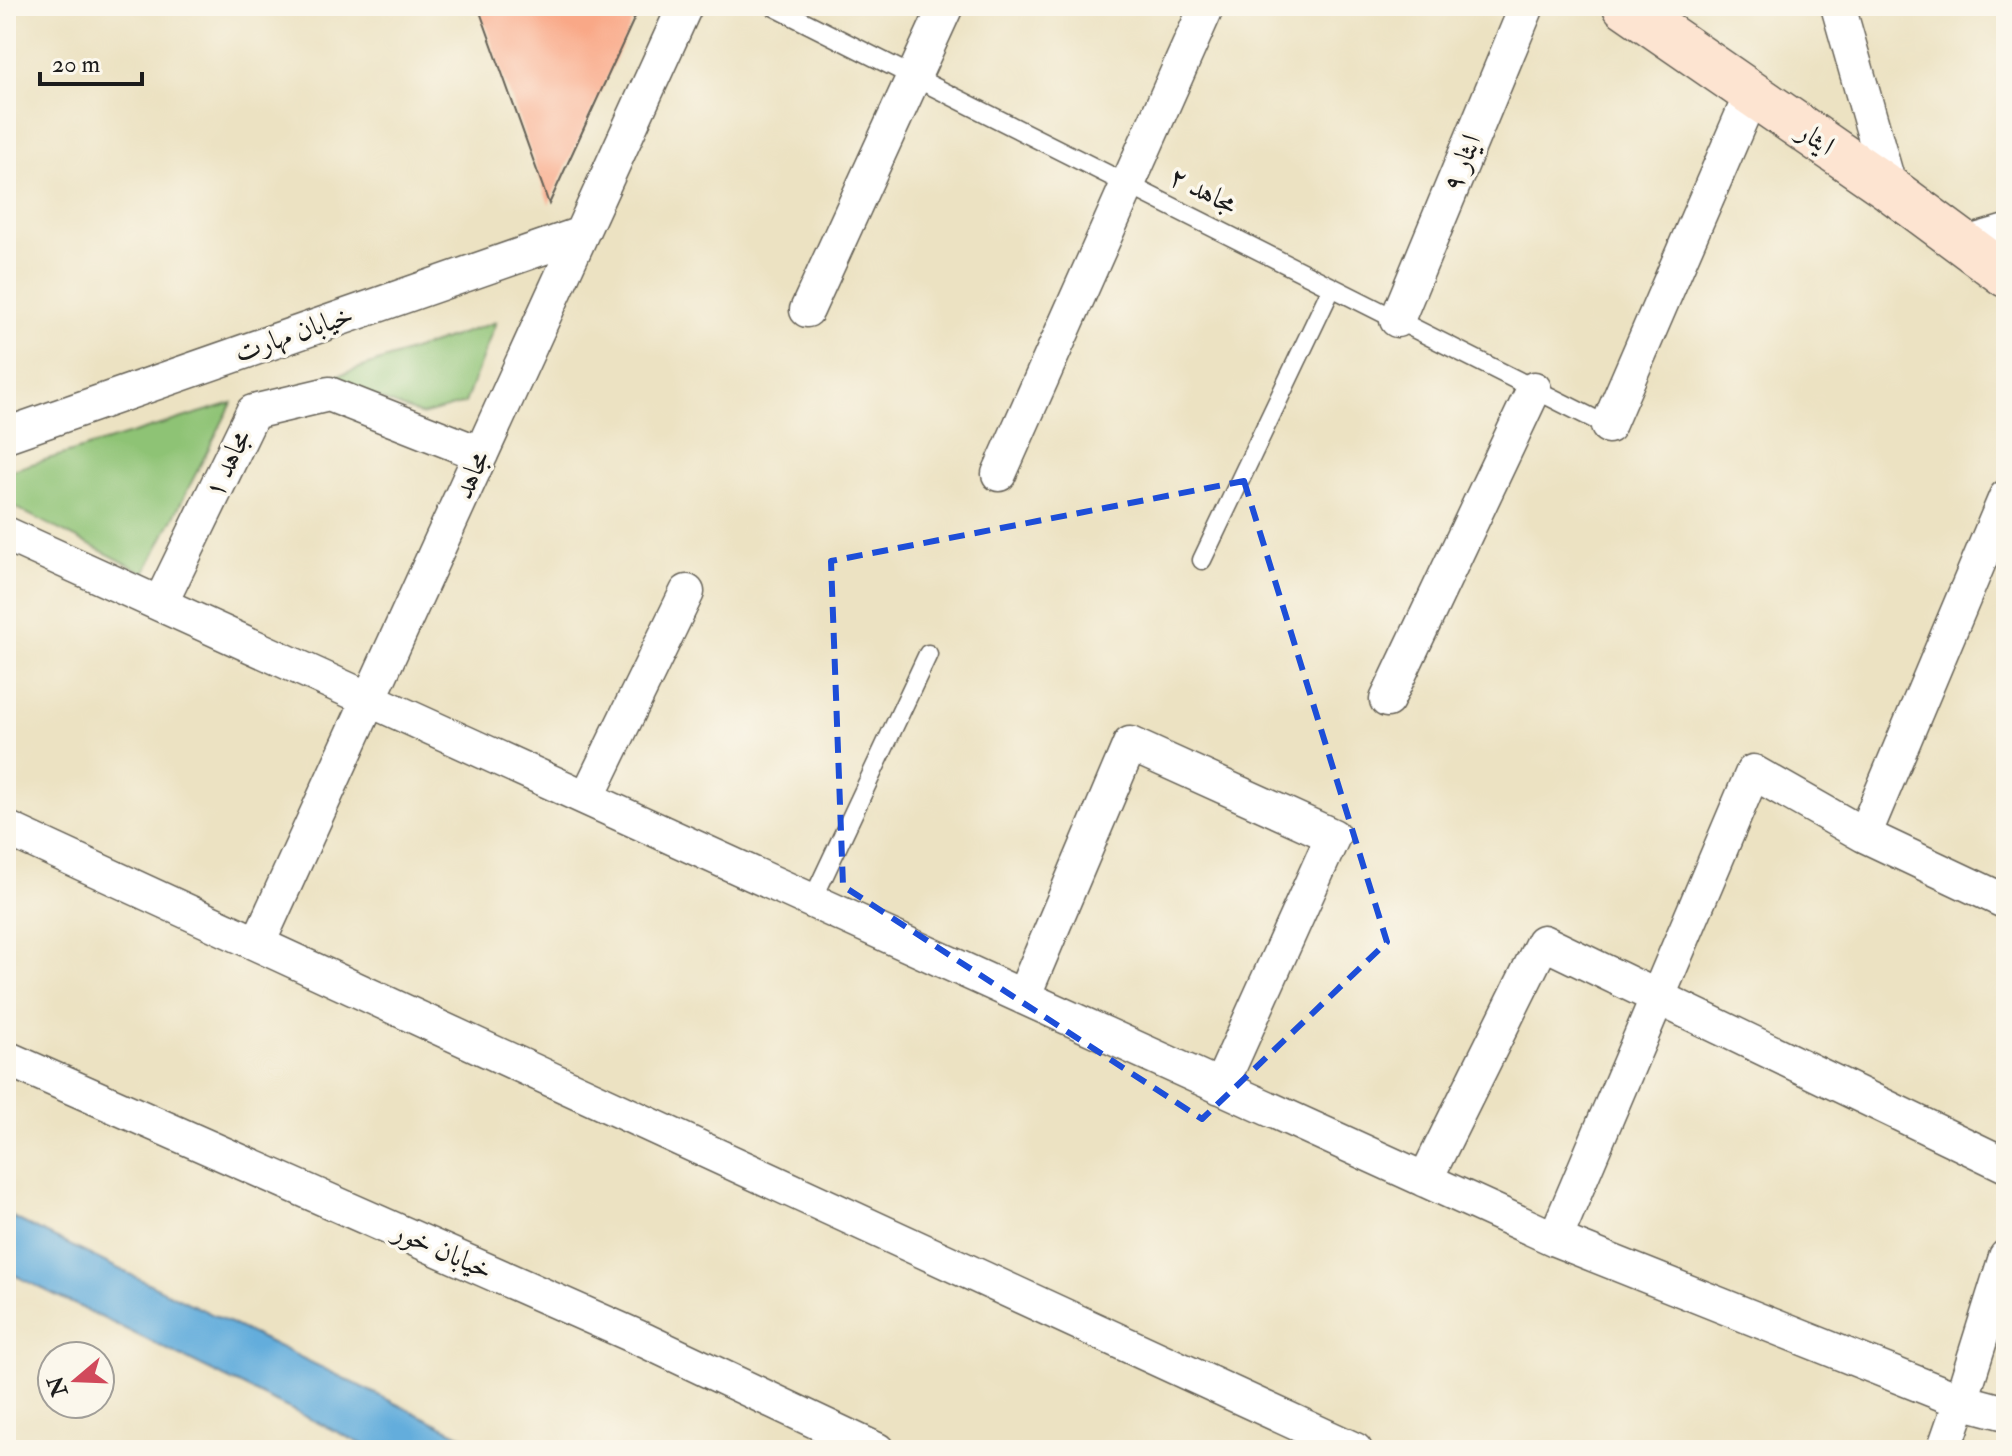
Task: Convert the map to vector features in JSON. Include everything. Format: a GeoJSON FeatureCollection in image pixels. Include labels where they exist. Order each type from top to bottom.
{"type":"FeatureCollection","features":[{"type":"Feature","properties":{"kind":"main road","name":"ایثار"},"geometry":{"type":"LineString","coordinates":[[1625,6],[1890,189],[2006,275]]}},
{"type":"Feature","properties":{"kind":"street","name":"مجاهد"},"geometry":{"type":"LineString","coordinates":[[258,943],[685,6]]}},
{"type":"Feature","properties":{"kind":"street"},"geometry":{"type":"LineString","coordinates":[[807,310],[946,6]]}},
{"type":"Feature","properties":{"kind":"street"},"geometry":{"type":"LineString","coordinates":[[999,474],[1207,6]]}},
{"type":"Feature","properties":{"kind":"street","name":"ایثار ۹"},"geometry":{"type":"LineString","coordinates":[[1397,320],[1527,6]]}},
{"type":"Feature","properties":{"kind":"street"},"geometry":{"type":"LineString","coordinates":[[1838,6],[1890,189]]}},
{"type":"Feature","properties":{"kind":"street"},"geometry":{"type":"LineString","coordinates":[[1608,426],[1751,95]]}},
{"type":"Feature","properties":{"kind":"street"},"geometry":{"type":"LineString","coordinates":[[1962,245],[2006,232]]}},
{"type":"Feature","properties":{"kind":"street","name":"خیابان مهارت"},"geometry":{"type":"LineString","coordinates":[[6,435],[581,234]]}},
{"type":"Feature","properties":{"kind":"street"},"geometry":{"type":"LineString","coordinates":[[1387,700],[1534,389]]}},
{"type":"Feature","properties":{"kind":"street","name":"مجاهد ۱"},"geometry":{"type":"LineString","coordinates":[[160,604],[253,412],[329,394],[481,454]]}},
{"type":"Feature","properties":{"kind":"street"},"geometry":{"type":"LineString","coordinates":[[1864,835],[2006,497]]}},
{"type":"Feature","properties":{"kind":"street"},"geometry":{"type":"LineString","coordinates":[[6,534],[1555,1239],[1961,1401],[2006,1413]]}},
{"type":"Feature","properties":{"kind":"street"},"geometry":{"type":"LineString","coordinates":[[587,798],[687,592]]}},
{"type":"Feature","properties":{"kind":"street"},"geometry":{"type":"LineString","coordinates":[[1023,997],[1130,744],[1333,836],[1220,1087]]}},
{"type":"Feature","properties":{"kind":"street"},"geometry":{"type":"LineString","coordinates":[[1555,1239],[1753,772],[1864,835],[2006,902]]}},
{"type":"Feature","properties":{"kind":"street"},"geometry":{"type":"LineString","coordinates":[[6,828],[1355,1450]]}},
{"type":"Feature","properties":{"kind":"street"},"geometry":{"type":"LineString","coordinates":[[1425,1180],[1543,942],[2006,1165]]}},
{"type":"Feature","properties":{"kind":"street","name":"خیابان خور"},"geometry":{"type":"LineString","coordinates":[[6,1058],[646,1341],[877,1450]]}},
{"type":"Feature","properties":{"kind":"street"},"geometry":{"type":"LineString","coordinates":[[1944,1450],[2006,1257]]}},
{"type":"Feature","properties":{"kind":"lane","name":"مجاهد ۲"},"geometry":{"type":"LineString","coordinates":[[773,6],[1608,426]]}},
{"type":"Feature","properties":{"kind":"lane"},"geometry":{"type":"LineString","coordinates":[[1202,560],[1332,287]]}},
{"type":"Feature","properties":{"kind":"lane"},"geometry":{"type":"LineString","coordinates":[[812,901],[928,654]]}},
{"type":"Feature","properties":{"kind":"highlighted area"},"geometry":{"type":"Polygon","coordinates":[[[1244,481],[1387,942],[1202,1119],[843,886],[831,561],[1244,481]]]}},
{"type":"Feature","properties":{"kind":"green space"},"geometry":{"type":"Polygon","coordinates":[[[496,322],[465,403],[422,415],[327,379],[496,322]]]}},
{"type":"Feature","properties":{"kind":"green space"},"geometry":{"type":"Polygon","coordinates":[[[232,403],[145,573],[6,503],[6,482],[12,470],[232,403]]]}},
{"type":"Feature","properties":{"kind":"water"},"geometry":{"type":"Polygon","coordinates":[[[6,1214],[491,1450],[374,1450],[6,1271],[6,1214]]]}},
{"type":"Feature","properties":{"kind":"building"},"geometry":{"type":"Polygon","coordinates":[[[478,6],[640,6],[549,204],[478,6]]]}}]}
